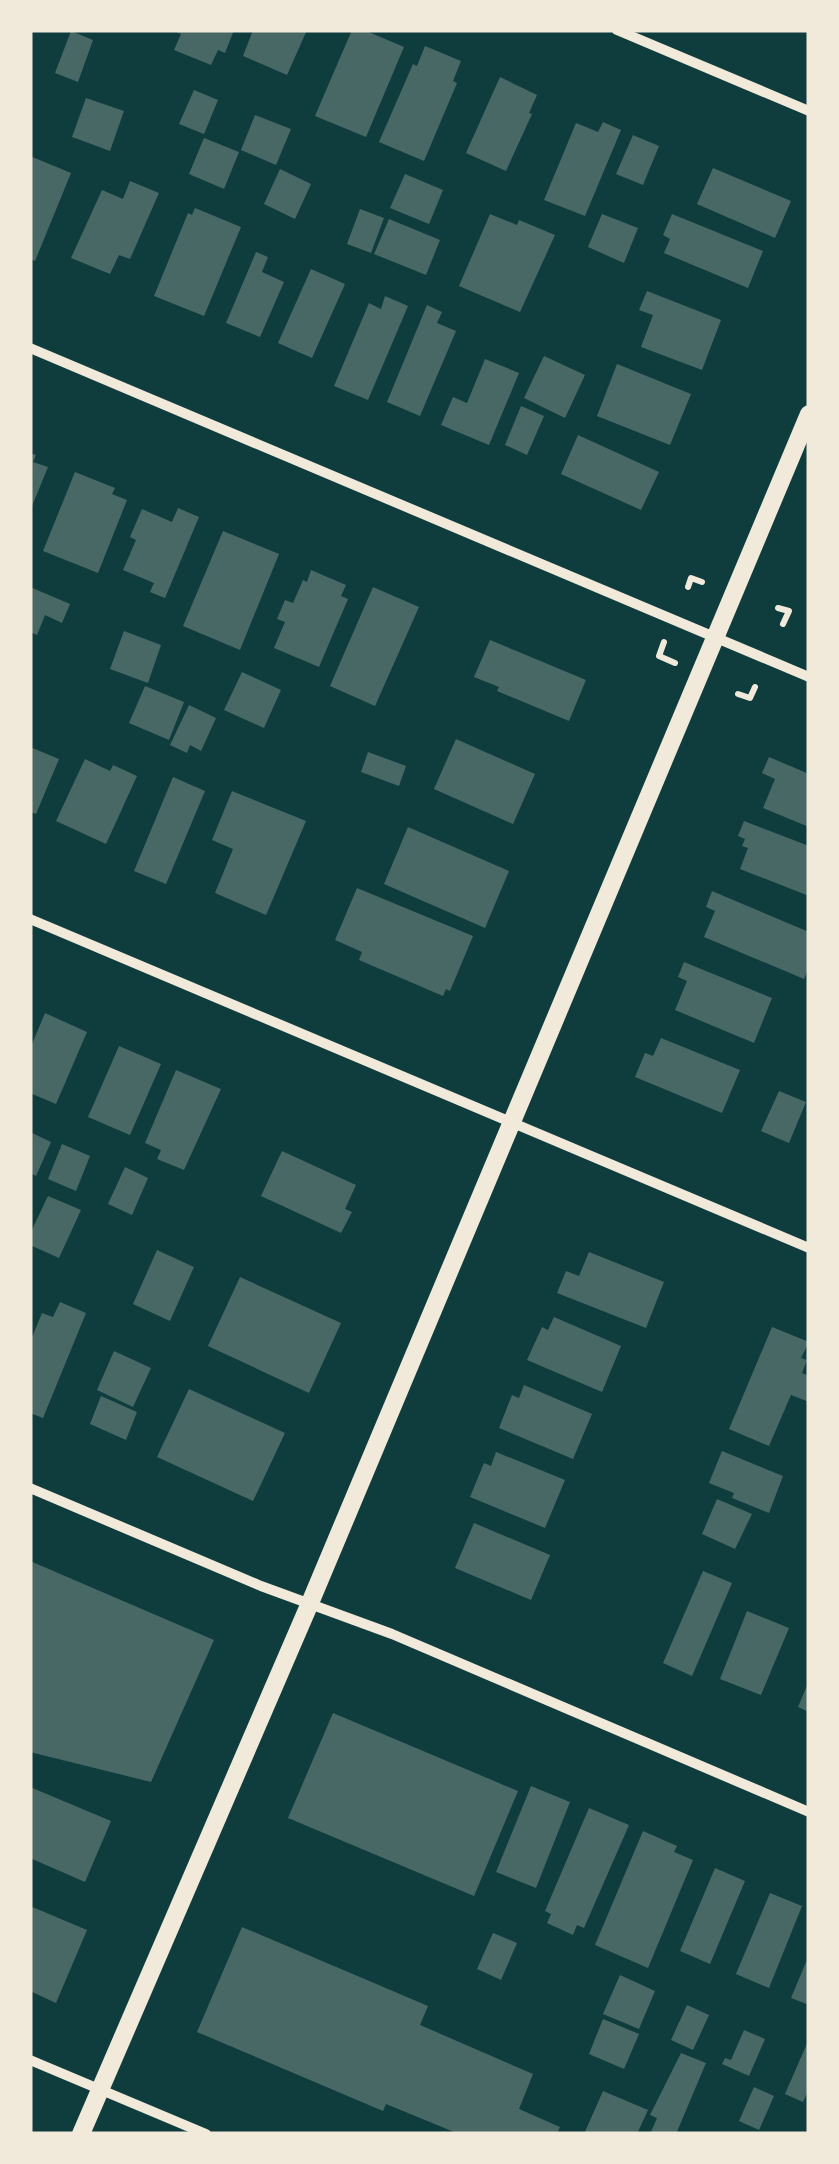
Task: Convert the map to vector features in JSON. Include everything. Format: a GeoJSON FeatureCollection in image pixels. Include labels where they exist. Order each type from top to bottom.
{"type":"FeatureCollection","features":[{"type":"Feature","properties":{"kind":"street"},"geometry":{"type":"LineString","coordinates":[[616,30],[809,111]]}},
{"type":"Feature","properties":{"kind":"street"},"geometry":{"type":"LineString","coordinates":[[30,348],[809,678]]}},
{"type":"Feature","properties":{"kind":"street"},"geometry":{"type":"LineString","coordinates":[[81,2134],[310,1603],[809,414]]}},
{"type":"Feature","properties":{"kind":"street"},"geometry":{"type":"LineString","coordinates":[[30,919],[809,1248]]}},
{"type":"Feature","properties":{"kind":"street"},"geometry":{"type":"LineString","coordinates":[[30,1488],[262,1586],[392,1634],[809,1812]]}},
{"type":"Feature","properties":{"kind":"street"},"geometry":{"type":"LineString","coordinates":[[30,2060],[206,2134]]}},
{"type":"Feature","properties":{"kind":"path"},"geometry":{"type":"LineString","coordinates":[[688,587],[691,578],[702,582]]}},
{"type":"Feature","properties":{"kind":"path"},"geometry":{"type":"LineString","coordinates":[[778,608],[789,611],[783,624]]}},
{"type":"Feature","properties":{"kind":"path"},"geometry":{"type":"LineString","coordinates":[[659,656],[675,663]]}},
{"type":"Feature","properties":{"kind":"path"},"geometry":{"type":"LineString","coordinates":[[738,694],[750,698],[755,688]]}},
{"type":"Feature","properties":{"kind":"building"},"geometry":{"type":"Polygon","coordinates":[[[171,30],[234,30],[225,53],[218,50],[211,65],[174,50],[181,34],[171,30]]]}},
{"type":"Feature","properties":{"kind":"building"},"geometry":{"type":"Polygon","coordinates":[[[253,30],[307,30],[287,75],[243,56],[253,30]]]}},
{"type":"Feature","properties":{"kind":"building"},"geometry":{"type":"Polygon","coordinates":[[[352,30],[364,30],[404,47],[366,137],[315,116],[352,30]]]}},
{"type":"Feature","properties":{"kind":"building"},"geometry":{"type":"Polygon","coordinates":[[[71,31],[93,40],[78,82],[55,73],[71,31]]]}},
{"type":"Feature","properties":{"kind":"building"},"geometry":{"type":"Polygon","coordinates":[[[425,46],[461,61],[453,81],[457,83],[424,161],[379,142],[413,64],[417,66],[425,46]]]}},
{"type":"Feature","properties":{"kind":"building"},"geometry":{"type":"Polygon","coordinates":[[[500,77],[537,95],[506,171],[466,153],[500,77]]]}},
{"type":"Feature","properties":{"kind":"building"},"geometry":{"type":"Polygon","coordinates":[[[194,90],[218,100],[204,134],[179,124],[194,90]]]}},
{"type":"Feature","properties":{"kind":"building"},"geometry":{"type":"Polygon","coordinates":[[[86,98],[124,111],[110,151],[72,137],[86,98]]]}},
{"type":"Feature","properties":{"kind":"building"},"geometry":{"type":"Polygon","coordinates":[[[255,115],[291,129],[276,165],[241,150],[255,115]]]}},
{"type":"Feature","properties":{"kind":"building"},"geometry":{"type":"Polygon","coordinates":[[[603,122],[621,130],[585,216],[544,200],[576,123],[598,132],[603,122]]]}},
{"type":"Feature","properties":{"kind":"building"},"geometry":{"type":"Polygon","coordinates":[[[633,135],[659,146],[643,185],[616,174],[633,135]]]}},
{"type":"Feature","properties":{"kind":"building"},"geometry":{"type":"Polygon","coordinates":[[[204,138],[239,152],[224,189],[189,174],[204,138]]]}},
{"type":"Feature","properties":{"kind":"building"},"geometry":{"type":"Polygon","coordinates":[[[30,156],[71,173],[35,261],[30,259],[30,156]]]}},
{"type":"Feature","properties":{"kind":"building"},"geometry":{"type":"Polygon","coordinates":[[[713,168],[791,201],[775,238],[697,204],[713,168]]]}},
{"type":"Feature","properties":{"kind":"building"},"geometry":{"type":"Polygon","coordinates":[[[280,169],[311,184],[295,219],[264,204],[280,169]]]}},
{"type":"Feature","properties":{"kind":"building"},"geometry":{"type":"Polygon","coordinates":[[[405,174],[443,190],[429,224],[390,208],[405,174]]]}},
{"type":"Feature","properties":{"kind":"building"},"geometry":{"type":"Polygon","coordinates":[[[130,181],[159,193],[130,259],[119,255],[110,274],[71,258],[102,190],[123,199],[130,181]]]}},
{"type":"Feature","properties":{"kind":"building"},"geometry":{"type":"Polygon","coordinates":[[[195,208],[241,227],[204,316],[154,296],[188,213],[192,215],[195,208]]]}},
{"type":"Feature","properties":{"kind":"building"},"geometry":{"type":"Polygon","coordinates":[[[360,209],[384,218],[371,253],[347,244],[360,209]]]}},
{"type":"Feature","properties":{"kind":"building"},"geometry":{"type":"Polygon","coordinates":[[[490,214],[517,225],[519,220],[555,235],[520,312],[459,286],[490,214]]]}},
{"type":"Feature","properties":{"kind":"building"},"geometry":{"type":"Polygon","coordinates":[[[602,214],[638,228],[624,263],[588,247],[602,214]]]}},
{"type":"Feature","properties":{"kind":"building"},"geometry":{"type":"Polygon","coordinates":[[[672,214],[763,251],[748,288],[664,253],[670,239],[663,235],[672,214]]]}},
{"type":"Feature","properties":{"kind":"building"},"geometry":{"type":"Polygon","coordinates":[[[389,219],[440,240],[426,275],[374,254],[389,219]]]}},
{"type":"Feature","properties":{"kind":"building"},"geometry":{"type":"Polygon","coordinates":[[[256,252],[268,257],[262,272],[284,282],[260,337],[226,323],[256,252]]]}},
{"type":"Feature","properties":{"kind":"building"},"geometry":{"type":"Polygon","coordinates":[[[311,269],[345,284],[312,358],[278,343],[311,269]]]}},
{"type":"Feature","properties":{"kind":"building"},"geometry":{"type":"Polygon","coordinates":[[[647,291],[721,320],[702,370],[641,347],[653,315],[639,310],[647,291]]]}},
{"type":"Feature","properties":{"kind":"building"},"geometry":{"type":"Polygon","coordinates":[[[385,296],[408,306],[368,400],[334,386],[369,303],[381,309],[385,296]]]}},
{"type":"Feature","properties":{"kind":"building"},"geometry":{"type":"Polygon","coordinates":[[[427,305],[442,312],[437,323],[456,331],[420,416],[387,402],[427,305]]]}},
{"type":"Feature","properties":{"kind":"building"},"geometry":{"type":"Polygon","coordinates":[[[544,356],[585,375],[565,418],[524,398],[544,356]]]}},
{"type":"Feature","properties":{"kind":"building"},"geometry":{"type":"Polygon","coordinates":[[[485,359],[519,373],[489,445],[441,425],[453,397],[467,403],[485,359]]]}},
{"type":"Feature","properties":{"kind":"building"},"geometry":{"type":"Polygon","coordinates":[[[617,364],[691,394],[670,445],[597,416],[617,364]]]}},
{"type":"Feature","properties":{"kind":"building"},"geometry":{"type":"Polygon","coordinates":[[[521,406],[544,416],[527,455],[505,445],[521,406]]]}},
{"type":"Feature","properties":{"kind":"building"},"geometry":{"type":"Polygon","coordinates":[[[578,435],[659,472],[641,510],[561,474],[578,435]]]}},
{"type":"Feature","properties":{"kind":"building"},"geometry":{"type":"Polygon","coordinates":[[[30,453],[36,455],[33,462],[48,467],[30,511],[30,453]]]}},
{"type":"Feature","properties":{"kind":"building"},"geometry":{"type":"Polygon","coordinates":[[[75,472],[115,488],[112,494],[127,500],[98,573],[43,551],[75,472]]]}},
{"type":"Feature","properties":{"kind":"building"},"geometry":{"type":"Polygon","coordinates":[[[178,508],[199,517],[165,598],[150,592],[154,583],[123,570],[136,540],[130,537],[142,509],[172,522],[178,508]]]}},
{"type":"Feature","properties":{"kind":"building"},"geometry":{"type":"Polygon","coordinates":[[[223,531],[279,554],[240,650],[183,626],[223,531]]]}},
{"type":"Feature","properties":{"kind":"building"},"geometry":{"type":"Polygon","coordinates":[[[311,570],[346,585],[341,596],[348,599],[319,667],[274,648],[285,622],[277,619],[285,600],[293,603],[311,570]]]}},
{"type":"Feature","properties":{"kind":"building"},"geometry":{"type":"Polygon","coordinates":[[[30,587],[70,604],[62,623],[45,615],[37,635],[30,632],[30,587]]]}},
{"type":"Feature","properties":{"kind":"building"},"geometry":{"type":"Polygon","coordinates":[[[373,587],[419,607],[375,706],[330,686],[373,587]]]}},
{"type":"Feature","properties":{"kind":"building"},"geometry":{"type":"Polygon","coordinates":[[[124,631],[161,645],[148,683],[110,669],[124,631]]]}},
{"type":"Feature","properties":{"kind":"building"},"geometry":{"type":"Polygon","coordinates":[[[490,640],[586,680],[569,721],[497,691],[499,687],[474,677],[490,640]]]}},
{"type":"Feature","properties":{"kind":"building"},"geometry":{"type":"Polygon","coordinates":[[[242,672],[281,690],[264,728],[224,710],[242,672]]]}},
{"type":"Feature","properties":{"kind":"building"},"geometry":{"type":"Polygon","coordinates":[[[145,686],[184,702],[169,740],[129,723],[145,686]]]}},
{"type":"Feature","properties":{"kind":"building"},"geometry":{"type":"Polygon","coordinates":[[[189,705],[216,718],[201,751],[190,745],[187,753],[170,745],[189,705]]]}},
{"type":"Feature","properties":{"kind":"building"},"geometry":{"type":"Polygon","coordinates":[[[456,739],[535,774],[513,824],[434,789],[456,739]]]}},
{"type":"Feature","properties":{"kind":"building"},"geometry":{"type":"Polygon","coordinates":[[[30,747],[59,759],[36,814],[30,812],[30,747]]]}},
{"type":"Feature","properties":{"kind":"building"},"geometry":{"type":"Polygon","coordinates":[[[368,752],[406,766],[399,786],[361,772],[368,752]]]}},
{"type":"Feature","properties":{"kind":"building"},"geometry":{"type":"Polygon","coordinates":[[[769,757],[809,774],[809,827],[763,808],[775,779],[762,773],[769,757]]]}},
{"type":"Feature","properties":{"kind":"building"},"geometry":{"type":"Polygon","coordinates":[[[85,759],[110,771],[113,765],[137,776],[106,844],[56,821],[85,759]]]}},
{"type":"Feature","properties":{"kind":"building"},"geometry":{"type":"Polygon","coordinates":[[[173,777],[205,791],[166,884],[134,871],[173,777]]]}},
{"type":"Feature","properties":{"kind":"building"},"geometry":{"type":"Polygon","coordinates":[[[232,791],[306,821],[266,915],[215,893],[233,849],[212,840],[232,791]]]}},
{"type":"Feature","properties":{"kind":"building"},"geometry":{"type":"Polygon","coordinates":[[[744,821],[809,846],[809,896],[740,869],[748,848],[742,846],[745,839],[738,836],[744,821]]]}},
{"type":"Feature","properties":{"kind":"building"},"geometry":{"type":"Polygon","coordinates":[[[408,827],[509,871],[485,928],[384,884],[408,827]]]}},
{"type":"Feature","properties":{"kind":"building"},"geometry":{"type":"Polygon","coordinates":[[[357,888],[473,936],[450,991],[446,989],[443,996],[359,960],[362,952],[335,940],[357,888]]]}},
{"type":"Feature","properties":{"kind":"building"},"geometry":{"type":"Polygon","coordinates":[[[712,891],[809,932],[809,967],[804,979],[704,937],[715,911],[706,907],[712,891]]]}},
{"type":"Feature","properties":{"kind":"building"},"geometry":{"type":"Polygon","coordinates":[[[684,962],[772,998],[754,1043],[675,1010],[687,981],[678,977],[684,962]]]}},
{"type":"Feature","properties":{"kind":"building"},"geometry":{"type":"Polygon","coordinates":[[[45,1013],[87,1032],[56,1104],[30,1093],[30,1049],[45,1013]]]}},
{"type":"Feature","properties":{"kind":"building"},"geometry":{"type":"Polygon","coordinates":[[[661,1038],[740,1070],[722,1113],[635,1077],[645,1053],[653,1056],[661,1038]]]}},
{"type":"Feature","properties":{"kind":"building"},"geometry":{"type":"Polygon","coordinates":[[[119,1046],[161,1064],[130,1135],[88,1117],[119,1046]]]}},
{"type":"Feature","properties":{"kind":"building"},"geometry":{"type":"Polygon","coordinates":[[[176,1070],[221,1089],[184,1170],[157,1159],[161,1150],[145,1143],[176,1070]]]}},
{"type":"Feature","properties":{"kind":"building"},"geometry":{"type":"Polygon","coordinates":[[[779,1091],[806,1102],[789,1143],[761,1131],[779,1091]]]}},
{"type":"Feature","properties":{"kind":"building"},"geometry":{"type":"Polygon","coordinates":[[[30,1132],[51,1142],[36,1176],[30,1173],[30,1132]]]}},
{"type":"Feature","properties":{"kind":"building"},"geometry":{"type":"Polygon","coordinates":[[[62,1144],[90,1156],[76,1191],[48,1179],[62,1144]]]}},
{"type":"Feature","properties":{"kind":"building"},"geometry":{"type":"Polygon","coordinates":[[[282,1151],[356,1185],[345,1209],[352,1212],[341,1233],[261,1196],[282,1151]]]}},
{"type":"Feature","properties":{"kind":"building"},"geometry":{"type":"Polygon","coordinates":[[[125,1167],[148,1178],[132,1215],[108,1204],[125,1167]]]}},
{"type":"Feature","properties":{"kind":"building"},"geometry":{"type":"Polygon","coordinates":[[[48,1196],[81,1210],[59,1258],[30,1245],[30,1234],[48,1196]]]}},
{"type":"Feature","properties":{"kind":"building"},"geometry":{"type":"Polygon","coordinates":[[[157,1250],[194,1267],[170,1321],[133,1304],[157,1250]]]}},
{"type":"Feature","properties":{"kind":"building"},"geometry":{"type":"Polygon","coordinates":[[[589,1252],[664,1282],[646,1328],[557,1293],[566,1271],[579,1276],[589,1252]]]}},
{"type":"Feature","properties":{"kind":"building"},"geometry":{"type":"Polygon","coordinates":[[[240,1277],[341,1323],[309,1393],[208,1346],[240,1277]]]}},
{"type":"Feature","properties":{"kind":"building"},"geometry":{"type":"Polygon","coordinates":[[[60,1302],[86,1313],[43,1418],[30,1413],[30,1342],[42,1313],[53,1317],[60,1302]]]}},
{"type":"Feature","properties":{"kind":"building"},"geometry":{"type":"Polygon","coordinates":[[[554,1317],[621,1346],[602,1392],[527,1360],[542,1327],[548,1330],[554,1317]]]}},
{"type":"Feature","properties":{"kind":"building"},"geometry":{"type":"Polygon","coordinates":[[[772,1327],[809,1342],[801,1358],[807,1360],[802,1373],[809,1376],[809,1402],[791,1395],[769,1446],[729,1429],[772,1327]]]}},
{"type":"Feature","properties":{"kind":"building"},"geometry":{"type":"Polygon","coordinates":[[[114,1351],[151,1368],[133,1407],[97,1390],[114,1351]]]}},
{"type":"Feature","properties":{"kind":"building"},"geometry":{"type":"Polygon","coordinates":[[[524,1385],[592,1414],[573,1459],[499,1428],[512,1395],[519,1398],[524,1385]]]}},
{"type":"Feature","properties":{"kind":"building"},"geometry":{"type":"Polygon","coordinates":[[[189,1389],[285,1433],[253,1501],[157,1457],[189,1389]]]}},
{"type":"Feature","properties":{"kind":"building"},"geometry":{"type":"Polygon","coordinates":[[[101,1396],[137,1412],[126,1440],[90,1424],[101,1396]]]}},
{"type":"Feature","properties":{"kind":"building"},"geometry":{"type":"Polygon","coordinates":[[[722,1451],[783,1476],[769,1513],[732,1498],[734,1493],[709,1483],[722,1451]]]}},
{"type":"Feature","properties":{"kind":"building"},"geometry":{"type":"Polygon","coordinates":[[[496,1452],[565,1480],[545,1528],[470,1497],[484,1463],[491,1466],[496,1452]]]}},
{"type":"Feature","properties":{"kind":"building"},"geometry":{"type":"Polygon","coordinates":[[[717,1499],[752,1514],[735,1549],[702,1534],[717,1499]]]}},
{"type":"Feature","properties":{"kind":"building"},"geometry":{"type":"Polygon","coordinates":[[[474,1523],[550,1555],[531,1600],[455,1568],[474,1523]]]}},
{"type":"Feature","properties":{"kind":"building"},"geometry":{"type":"Polygon","coordinates":[[[30,1561],[214,1640],[151,1782],[30,1752],[30,1561]]]}},
{"type":"Feature","properties":{"kind":"building"},"geometry":{"type":"Polygon","coordinates":[[[703,1571],[732,1583],[692,1676],[663,1663],[703,1571]]]}},
{"type":"Feature","properties":{"kind":"building"},"geometry":{"type":"Polygon","coordinates":[[[747,1611],[789,1628],[761,1695],[720,1679],[747,1611]]]}},
{"type":"Feature","properties":{"kind":"building"},"geometry":{"type":"Polygon","coordinates":[[[809,1681],[809,1712],[798,1707],[809,1681]]]}},
{"type":"Feature","properties":{"kind":"building"},"geometry":{"type":"Polygon","coordinates":[[[333,1713],[518,1791],[474,1896],[288,1818],[333,1713]]]}},
{"type":"Feature","properties":{"kind":"building"},"geometry":{"type":"Polygon","coordinates":[[[531,1786],[570,1802],[536,1888],[496,1872],[531,1786]]]}},
{"type":"Feature","properties":{"kind":"building"},"geometry":{"type":"Polygon","coordinates":[[[30,1787],[111,1821],[85,1882],[30,1858],[30,1787]]]}},
{"type":"Feature","properties":{"kind":"building"},"geometry":{"type":"Polygon","coordinates":[[[589,1808],[629,1825],[584,1928],[577,1925],[573,1935],[547,1923],[551,1914],[545,1911],[589,1808]]]}},
{"type":"Feature","properties":{"kind":"building"},"geometry":{"type":"Polygon","coordinates":[[[643,1831],[677,1846],[674,1852],[693,1860],[648,1968],[595,1945],[643,1831]]]}},
{"type":"Feature","properties":{"kind":"building"},"geometry":{"type":"Polygon","coordinates":[[[715,1868],[745,1881],[710,1964],[680,1951],[715,1868]]]}},
{"type":"Feature","properties":{"kind":"building"},"geometry":{"type":"Polygon","coordinates":[[[770,1893],[802,1906],[769,1988],[736,1974],[770,1893]]]}},
{"type":"Feature","properties":{"kind":"building"},"geometry":{"type":"Polygon","coordinates":[[[30,1906],[87,1930],[56,2003],[30,1991],[30,1906]]]}},
{"type":"Feature","properties":{"kind":"building"},"geometry":{"type":"Polygon","coordinates":[[[242,1927],[428,2006],[420,2025],[533,2074],[519,2109],[560,2127],[557,2134],[459,2134],[386,2104],[383,2111],[197,2032],[242,1927]]]}},
{"type":"Feature","properties":{"kind":"building"},"geometry":{"type":"Polygon","coordinates":[[[493,1933],[517,1943],[501,1980],[477,1969],[493,1933]]]}},
{"type":"Feature","properties":{"kind":"building"},"geometry":{"type":"Polygon","coordinates":[[[809,1955],[809,2005],[791,1998],[809,1955]]]}},
{"type":"Feature","properties":{"kind":"building"},"geometry":{"type":"Polygon","coordinates":[[[620,1975],[655,1991],[639,2029],[603,2014],[620,1975]]]}},
{"type":"Feature","properties":{"kind":"building"},"geometry":{"type":"Polygon","coordinates":[[[687,2005],[709,2015],[693,2050],[671,2040],[687,2005]]]}},
{"type":"Feature","properties":{"kind":"building"},"geometry":{"type":"Polygon","coordinates":[[[603,2019],[639,2034],[624,2069],[589,2054],[603,2019]]]}},
{"type":"Feature","properties":{"kind":"building"},"geometry":{"type":"Polygon","coordinates":[[[744,2030],[765,2039],[749,2076],[722,2064],[725,2058],[731,2060],[744,2030]]]}},
{"type":"Feature","properties":{"kind":"building"},"geometry":{"type":"Polygon","coordinates":[[[809,2039],[809,2089],[803,2102],[785,2094],[809,2039]]]}},
{"type":"Feature","properties":{"kind":"building"},"geometry":{"type":"Polygon","coordinates":[[[681,2053],[706,2063],[676,2134],[650,2134],[657,2118],[650,2115],[681,2053]]]}},
{"type":"Feature","properties":{"kind":"building"},"geometry":{"type":"Polygon","coordinates":[[[754,2087],[774,2096],[759,2130],[739,2121],[754,2087]]]}},
{"type":"Feature","properties":{"kind":"building"},"geometry":{"type":"Polygon","coordinates":[[[603,2091],[648,2110],[637,2134],[584,2134],[603,2091]]]}}]}
